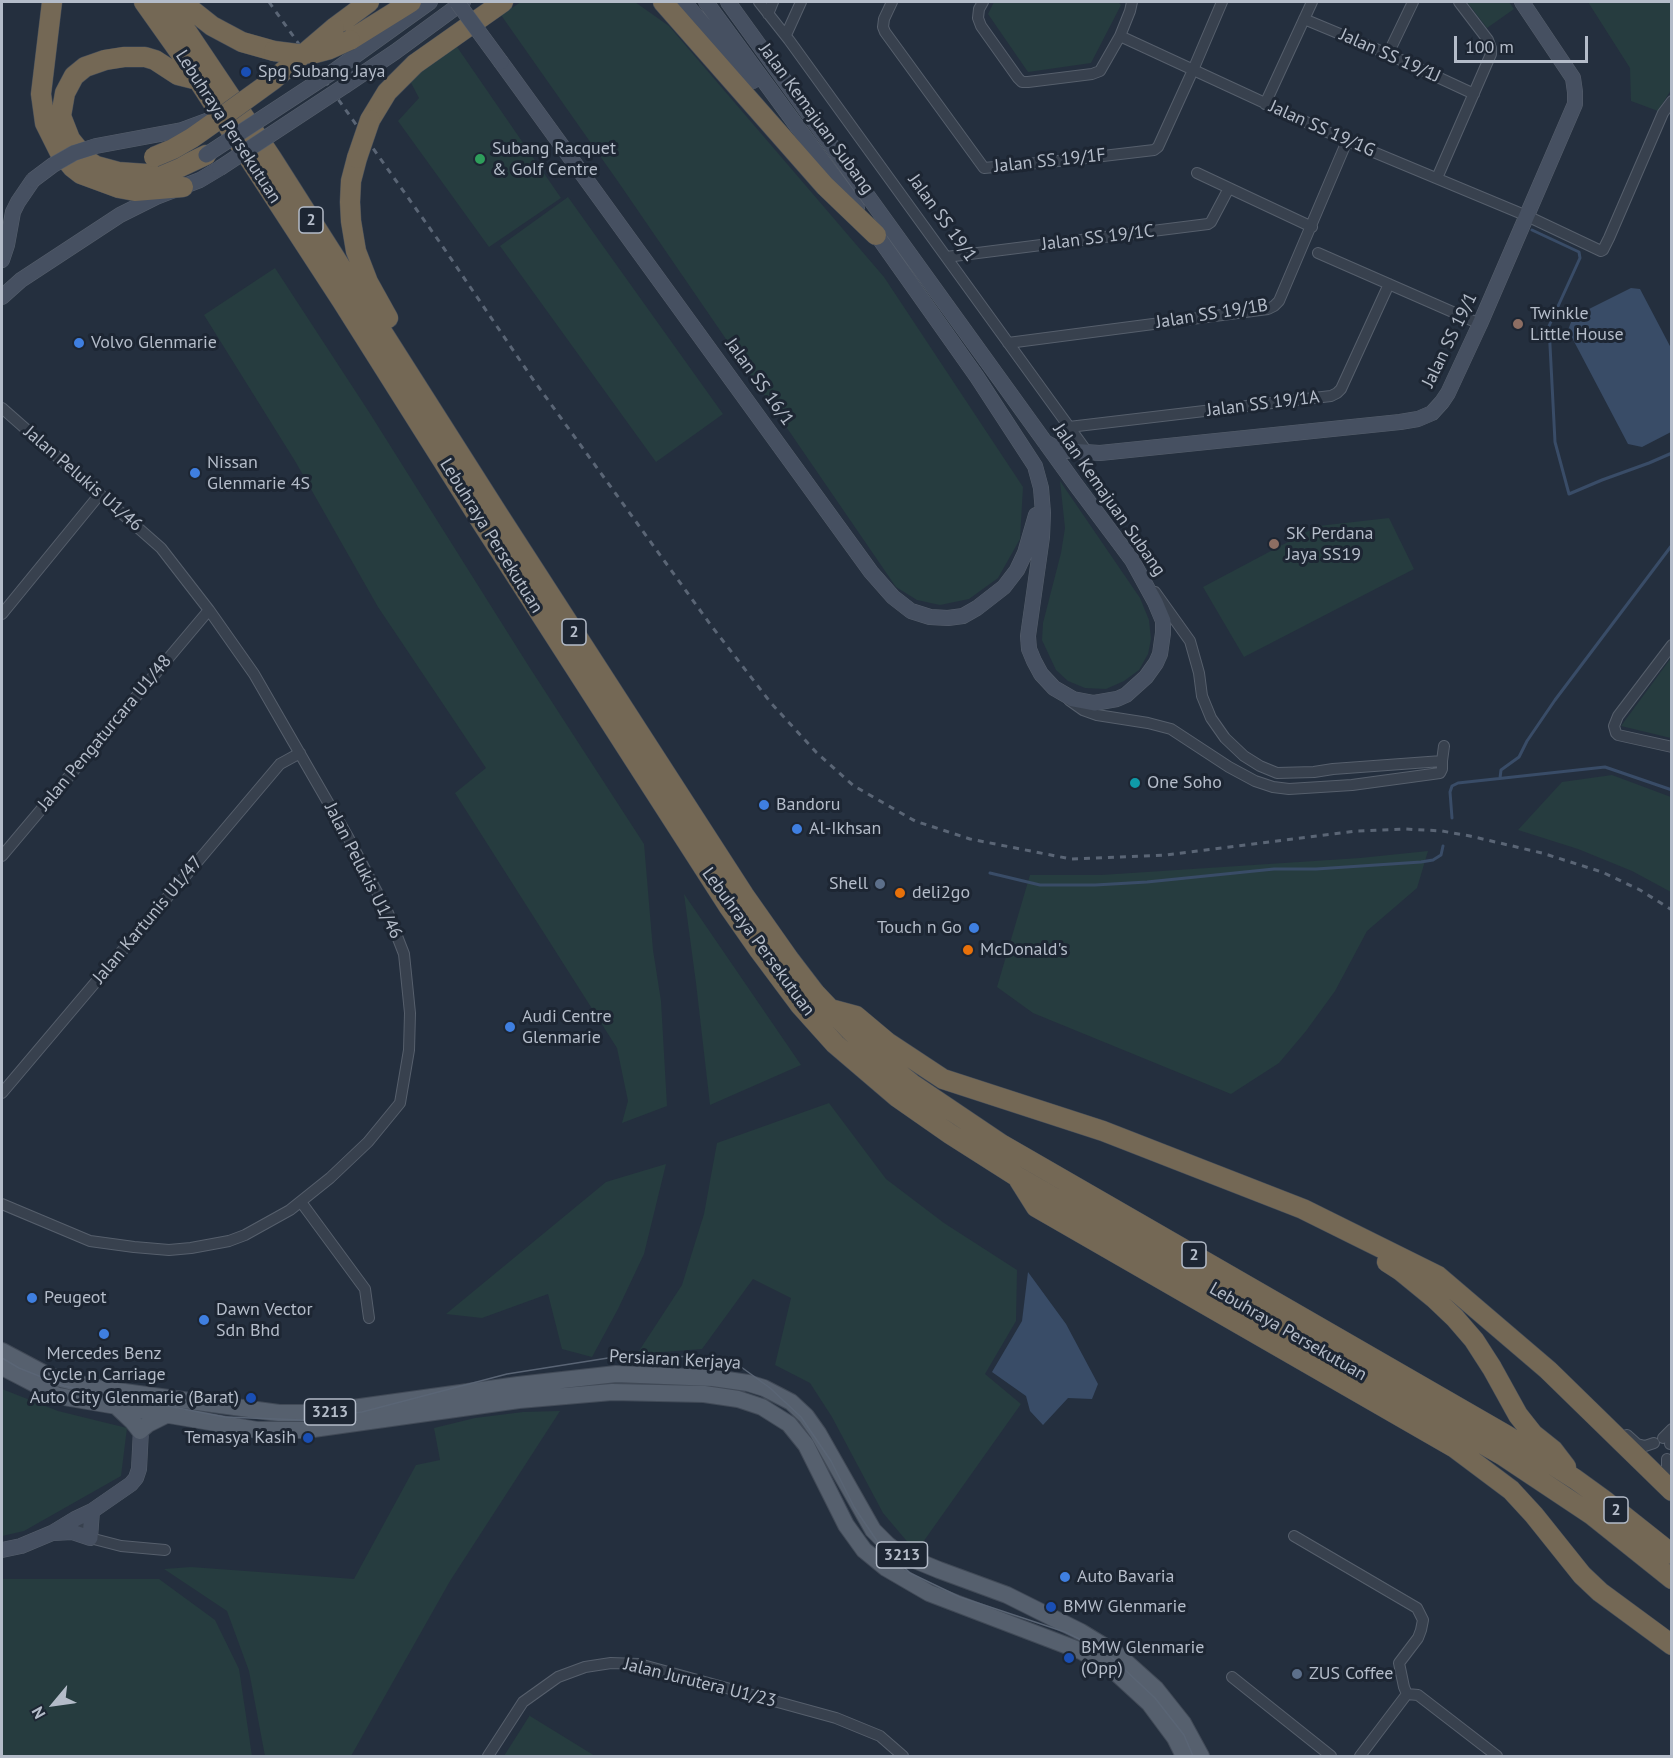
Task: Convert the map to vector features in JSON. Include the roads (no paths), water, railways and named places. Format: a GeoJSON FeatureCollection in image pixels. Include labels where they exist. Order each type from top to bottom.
{"type":"FeatureCollection","features":[{"type":"Feature","properties":{"kind":"highway"},"geometry":{"type":"LineString","coordinates":[[51,2],[41,94],[45,123],[59,151],[81,174],[112,186],[135,191],[183,187]]}},
{"type":"Feature","properties":{"kind":"highway","name":"Lebuhraya Persekutuan"},"geometry":{"type":"LineString","coordinates":[[144,2],[198,80],[354,320],[694,853],[773,970],[835,1044],[897,1097],[950,1134],[1016,1176],[1502,1455],[1592,1515],[1671,1579]]}},
{"type":"Feature","properties":{"kind":"highway","name":"Lebuhraya Persekutuan"},"geometry":{"type":"LineString","coordinates":[[167,2],[278,167],[744,895],[789,959],[830,1009],[875,1054],[912,1084],[1001,1144],[1506,1436],[1575,1479],[1671,1554]]}},
{"type":"Feature","properties":{"kind":"highway"},"geometry":{"type":"LineString","coordinates":[[184,2],[212,26],[242,42],[274,51],[298,54],[330,49],[350,40],[411,2]]}},
{"type":"Feature","properties":{"kind":"highway"},"geometry":{"type":"LineString","coordinates":[[96,64],[81,79],[70,104],[71,124],[79,142],[89,153],[106,161],[126,163],[154,157],[192,138],[226,114],[273,80],[369,2]]}},
{"type":"Feature","properties":{"kind":"highway"},"geometry":{"type":"LineString","coordinates":[[444,427],[413,357],[368,282],[356,251],[351,221],[351,181],[370,120],[387,92],[415,64],[503,2]]}},
{"type":"Feature","properties":{"kind":"highway"},"geometry":{"type":"LineString","coordinates":[[663,2],[825,186],[876,235]]}},
{"type":"Feature","properties":{"kind":"highway"},"geometry":{"type":"LineString","coordinates":[[198,80],[178,75],[155,60],[145,57],[114,58],[85,68],[74,76],[65,93],[62,116],[67,133],[87,160],[96,166],[118,172],[147,174],[213,162]]}},
{"type":"Feature","properties":{"kind":"highway"},"geometry":{"type":"LineString","coordinates":[[830,1009],[856,1016],[887,1042],[943,1078],[1103,1131],[1303,1209],[1438,1276],[1548,1370],[1671,1491]]}},
{"type":"Feature","properties":{"kind":"highway"},"geometry":{"type":"LineString","coordinates":[[1016,1176],[1036,1207],[1455,1448],[1511,1490],[1582,1575],[1600,1592],[1671,1645]]}},
{"type":"Feature","properties":{"kind":"highway"},"geometry":{"type":"LineString","coordinates":[[1303,1209],[1401,1271],[1455,1318],[1474,1340],[1518,1415],[1533,1434],[1553,1450],[1575,1479]]}},
{"type":"Feature","properties":{"kind":"main road"},"geometry":{"type":"LineString","coordinates":[[2,297],[28,275],[120,215],[156,197],[183,187],[334,71],[430,2]]}},
{"type":"Feature","properties":{"kind":"main road","name":"Jalan SS 16/1"},"geometry":{"type":"LineString","coordinates":[[457,2],[871,572],[893,597],[911,611],[930,617],[948,618],[963,616],[991,599],[1017,570],[1025,553],[1041,488]]}},
{"type":"Feature","properties":{"kind":"main road"},"geometry":{"type":"LineString","coordinates":[[213,162],[346,86],[463,2]]}},
{"type":"Feature","properties":{"kind":"main road"},"geometry":{"type":"LineString","coordinates":[[684,2],[822,159]]}},
{"type":"Feature","properties":{"kind":"main road","name":"Jalan Kemajuan Subang"},"geometry":{"type":"LineString","coordinates":[[706,2],[822,159],[977,377],[1035,466],[1041,488],[1043,513],[1028,642],[1041,674],[1054,688],[1073,699],[1094,703],[1117,699],[1134,689],[1146,677],[1156,663],[1161,646],[1163,621],[1132,560],[728,2]]}},
{"type":"Feature","properties":{"kind":"main road","name":"Jalan SS 19/1"},"geometry":{"type":"LineString","coordinates":[[1045,442],[1054,447],[1084,453],[1377,425],[1418,419],[1432,412],[1448,393],[1575,104],[1573,78],[1522,2]]}},
{"type":"Feature","properties":{"kind":"main road"},"geometry":{"type":"LineString","coordinates":[[2,260],[13,212],[18,202],[33,180],[53,165],[74,153],[96,146],[182,130],[226,114]]}},
{"type":"Feature","properties":{"kind":"main road"},"geometry":{"type":"LineString","coordinates":[[1076,485],[1074,471],[1084,453]]}},
{"type":"Feature","properties":{"kind":"main road","name":"Persiaran Kerjaya"},"geometry":{"type":"LineString","coordinates":[[2,1351],[49,1376],[102,1389],[279,1413],[317,1413],[518,1392],[716,1395],[762,1407],[789,1424],[806,1445],[846,1525],[864,1550],[886,1568],[928,1593],[1081,1651],[1112,1669],[1149,1703],[1175,1738],[1184,1756]]}},
{"type":"Feature","properties":{"kind":"main road","name":"Persiaran Kerjaya"},"geometry":{"type":"LineString","coordinates":[[2,1367],[58,1396],[257,1430],[306,1430],[616,1374],[713,1378],[748,1383],[764,1388],[791,1402],[806,1416],[873,1530],[888,1545],[900,1554],[1006,1595],[1064,1623],[1117,1654],[1156,1689],[1183,1723],[1201,1756]]}},
{"type":"Feature","properties":{"kind":"main road"},"geometry":{"type":"LineString","coordinates":[[114,1405],[125,1413],[140,1431]]}},
{"type":"Feature","properties":{"kind":"main road"},"geometry":{"type":"LineString","coordinates":[[2,1550],[21,1546],[52,1533],[118,1494],[136,1478],[139,1469],[142,1410]]}},
{"type":"Feature","properties":{"kind":"main road"},"geometry":{"type":"LineString","coordinates":[[140,1431],[148,1424],[168,1414]]}},
{"type":"Feature","properties":{"kind":"main road"},"geometry":{"type":"LineString","coordinates":[[52,1533],[72,1532],[90,1538],[92,1510]]}},
{"type":"Feature","properties":{"kind":"street","name":"Jalan SS 19/1"},"geometry":{"type":"LineString","coordinates":[[759,2],[786,35],[1069,427],[1084,453]]}},
{"type":"Feature","properties":{"kind":"street"},"geometry":{"type":"LineString","coordinates":[[768,14],[773,2]]}},
{"type":"Feature","properties":{"kind":"street"},"geometry":{"type":"LineString","coordinates":[[786,35],[801,2]]}},
{"type":"Feature","properties":{"kind":"street","name":"Jalan SS 19/1F"},"geometry":{"type":"LineString","coordinates":[[892,2],[884,19],[885,33],[984,168],[1154,150],[1158,147],[1222,2]]}},
{"type":"Feature","properties":{"kind":"street"},"geometry":{"type":"LineString","coordinates":[[983,2],[978,18],[981,26],[1022,82],[1092,74],[1100,70],[1120,36],[1132,2]]}},
{"type":"Feature","properties":{"kind":"street"},"geometry":{"type":"LineString","coordinates":[[1265,104],[1312,2]]}},
{"type":"Feature","properties":{"kind":"street"},"geometry":{"type":"LineString","coordinates":[[1388,54],[1413,2]]}},
{"type":"Feature","properties":{"kind":"street"},"geometry":{"type":"LineString","coordinates":[[1437,178],[1491,54],[1488,40],[1459,2]]}},
{"type":"Feature","properties":{"kind":"street","name":"Jalan SS 19/1J"},"geometry":{"type":"LineString","coordinates":[[1304,20],[1388,54],[1474,93]]}},
{"type":"Feature","properties":{"kind":"street","name":"Jalan SS 19/1G"},"geometry":{"type":"LineString","coordinates":[[1120,36],[1347,141],[1527,216],[1601,251],[1663,113],[1671,101]]}},
{"type":"Feature","properties":{"kind":"street","name":"Jalan SS 19/1B"},"geometry":{"type":"LineString","coordinates":[[1008,343],[1268,309],[1274,306],[1279,301],[1312,227],[1347,141]]}},
{"type":"Feature","properties":{"kind":"street"},"geometry":{"type":"LineString","coordinates":[[1197,173],[1312,227]]}},
{"type":"Feature","properties":{"kind":"street","name":"Jalan SS 19/1C"},"geometry":{"type":"LineString","coordinates":[[946,257],[1208,224],[1229,188]]}},
{"type":"Feature","properties":{"kind":"street"},"geometry":{"type":"LineString","coordinates":[[1318,253],[1480,324]]}},
{"type":"Feature","properties":{"kind":"street","name":"Jalan SS 19/1A"},"geometry":{"type":"LineString","coordinates":[[1069,427],[1331,396],[1341,389],[1389,284]]}},
{"type":"Feature","properties":{"kind":"street","name":"Jalan Pelukis U1/46"},"geometry":{"type":"LineString","coordinates":[[2,408],[161,548],[209,610],[254,674],[348,837],[388,913],[404,954],[410,1013],[409,1050],[400,1103],[368,1142],[330,1178],[301,1202],[245,1235],[229,1241],[169,1250],[90,1241],[2,1204]]}},
{"type":"Feature","properties":{"kind":"street"},"geometry":{"type":"LineString","coordinates":[[2,614],[100,494]]}},
{"type":"Feature","properties":{"kind":"street"},"geometry":{"type":"LineString","coordinates":[[1132,560],[1190,641],[1202,696],[1211,718],[1244,756],[1277,773],[1442,761]]}},
{"type":"Feature","properties":{"kind":"street","name":"Jalan Pengaturcara U1/48"},"geometry":{"type":"LineString","coordinates":[[2,856],[209,610]]}},
{"type":"Feature","properties":{"kind":"street"},"geometry":{"type":"LineString","coordinates":[[1671,645],[1618,716],[1614,726],[1618,735],[1671,747]]}},
{"type":"Feature","properties":{"kind":"street"},"geometry":{"type":"LineString","coordinates":[[1060,692],[1083,710],[1172,729],[1229,767],[1272,787],[1289,789],[1352,785],[1437,774],[1442,769],[1444,746]]}},
{"type":"Feature","properties":{"kind":"street","name":"Jalan Kartunis U1/47"},"geometry":{"type":"LineString","coordinates":[[2,1093],[280,764],[300,753]]}},
{"type":"Feature","properties":{"kind":"street"},"geometry":{"type":"LineString","coordinates":[[1350,769],[1352,785]]}},
{"type":"Feature","properties":{"kind":"street"},"geometry":{"type":"LineString","coordinates":[[301,1202],[365,1289],[369,1318]]}},
{"type":"Feature","properties":{"kind":"street"},"geometry":{"type":"LineString","coordinates":[[1409,1261],[1423,1262],[1472,1296],[1637,1444],[1645,1446],[1665,1442],[1671,1429]]}},
{"type":"Feature","properties":{"kind":"street"},"geometry":{"type":"LineString","coordinates":[[1667,1459],[1667,1475],[1671,1485]]}},
{"type":"Feature","properties":{"kind":"street"},"geometry":{"type":"LineString","coordinates":[[75,1519],[90,1538],[122,1546],[165,1550]]}},
{"type":"Feature","properties":{"kind":"street"},"geometry":{"type":"LineString","coordinates":[[1294,1536],[1417,1608],[1423,1620],[1421,1630],[1400,1663],[1407,1694]]}},
{"type":"Feature","properties":{"kind":"street","name":"Jalan Jurutera U1/23"},"geometry":{"type":"LineString","coordinates":[[488,1756],[523,1702],[558,1677],[585,1667],[611,1663],[639,1664],[836,1718],[880,1736],[903,1756]]}},
{"type":"Feature","properties":{"kind":"street"},"geometry":{"type":"LineString","coordinates":[[1232,1677],[1331,1756]]}},
{"type":"Feature","properties":{"kind":"street"},"geometry":{"type":"LineString","coordinates":[[1360,1756],[1407,1694]]}},
{"type":"Feature","properties":{"kind":"street"},"geometry":{"type":"LineString","coordinates":[[1407,1694],[1418,1695],[1497,1756]]}},
{"type":"Feature","properties":{"kind":"water"},"geometry":{"type":"Polygon","coordinates":[[[1631,288],[1640,289],[1671,348],[1671,432],[1642,447],[1628,444],[1568,330],[1573,317],[1631,288]]]}},
{"type":"Feature","properties":{"kind":"water"},"geometry":{"type":"Polygon","coordinates":[[[1028,1272],[1066,1324],[1098,1384],[1092,1399],[1068,1398],[1043,1425],[1030,1411],[1026,1396],[992,1372],[1022,1321],[1028,1272]]]}},
{"type":"Feature","properties":{"kind":"waterway"},"geometry":{"type":"LineString","coordinates":[[1532,230],[1579,252],[1580,258],[1549,326],[1555,442],[1569,494],[1672,453]]}},
{"type":"Feature","properties":{"kind":"waterway"},"geometry":{"type":"LineString","coordinates":[[1500,778],[1501,770],[1519,757],[1555,700],[1672,545]]}},
{"type":"Feature","properties":{"kind":"waterway"},"geometry":{"type":"LineString","coordinates":[[1452,818],[1450,792],[1452,786],[1458,783],[1605,767],[1672,790]]}},
{"type":"Feature","properties":{"kind":"waterway"},"geometry":{"type":"LineString","coordinates":[[990,873],[1040,885],[1147,882],[1274,869],[1316,869],[1421,862],[1433,860],[1441,855],[1443,846]]}},
{"type":"Feature","properties":{"kind":"tram line"},"geometry":{"type":"LineString","coordinates":[[2,1358],[19,1368],[64,1386],[225,1417],[302,1420],[362,1412],[507,1374],[608,1358],[709,1356],[737,1364],[770,1388],[801,1417],[831,1461],[854,1507],[877,1541],[910,1573],[960,1597],[1065,1632],[1106,1652],[1155,1698],[1184,1735],[1193,1756]]}},
{"type":"Feature","properties":{"kind":"railway"},"geometry":{"type":"LineString","coordinates":[[269,2],[441,244],[532,378],[710,624],[771,703],[816,752],[854,786],[915,821],[970,839],[1071,859],[1166,855],[1356,831],[1405,829],[1442,831],[1542,853],[1602,872],[1640,890],[1672,910]]}},
{"type":"Feature","properties":{"kind":"place","name":"Spg Subang Jaya"},"geometry":{"type":"Point","coordinates":[246,72]}},
{"type":"Feature","properties":{"kind":"place","name":"Subang Racquet & Golf Centre"},"geometry":{"type":"Point","coordinates":[480,159]}},
{"type":"Feature","properties":{"kind":"place","name":"Twinkle Little House"},"geometry":{"type":"Point","coordinates":[1518,324]}},
{"type":"Feature","properties":{"kind":"place","name":"Volvo Glenmarie"},"geometry":{"type":"Point","coordinates":[79,343]}},
{"type":"Feature","properties":{"kind":"place","name":"Nissan Glenmarie 4S"},"geometry":{"type":"Point","coordinates":[195,473]}},
{"type":"Feature","properties":{"kind":"place","name":"SK Perdana Jaya SS19"},"geometry":{"type":"Point","coordinates":[1274,544]}},
{"type":"Feature","properties":{"kind":"place","name":"One Soho"},"geometry":{"type":"Point","coordinates":[1135,783]}},
{"type":"Feature","properties":{"kind":"place","name":"Bandoru"},"geometry":{"type":"Point","coordinates":[764,805]}},
{"type":"Feature","properties":{"kind":"place","name":"Al-Ikhsan"},"geometry":{"type":"Point","coordinates":[797,829]}},
{"type":"Feature","properties":{"kind":"place","name":"Shell"},"geometry":{"type":"Point","coordinates":[880,884]}},
{"type":"Feature","properties":{"kind":"place","name":"deli2go"},"geometry":{"type":"Point","coordinates":[900,893]}},
{"type":"Feature","properties":{"kind":"place","name":"Touch n Go"},"geometry":{"type":"Point","coordinates":[974,928]}},
{"type":"Feature","properties":{"kind":"place","name":"McDonald's"},"geometry":{"type":"Point","coordinates":[968,950]}},
{"type":"Feature","properties":{"kind":"place","name":"Audi Centre Glenmarie"},"geometry":{"type":"Point","coordinates":[510,1027]}},
{"type":"Feature","properties":{"kind":"place","name":"Peugeot"},"geometry":{"type":"Point","coordinates":[32,1298]}},
{"type":"Feature","properties":{"kind":"place","name":"Dawn Vector Sdn Bhd"},"geometry":{"type":"Point","coordinates":[204,1320]}},
{"type":"Feature","properties":{"kind":"place","name":"Mercedes Benz Cycle n Carriage"},"geometry":{"type":"Point","coordinates":[104,1334]}},
{"type":"Feature","properties":{"kind":"place","name":"Auto City Glenmarie (Barat)"},"geometry":{"type":"Point","coordinates":[251,1398]}},
{"type":"Feature","properties":{"kind":"place","name":"Temasya Kasih"},"geometry":{"type":"Point","coordinates":[308,1438]}},
{"type":"Feature","properties":{"kind":"place","name":"Auto Bavaria"},"geometry":{"type":"Point","coordinates":[1065,1577]}},
{"type":"Feature","properties":{"kind":"place","name":"BMW Glenmarie"},"geometry":{"type":"Point","coordinates":[1051,1607]}},
{"type":"Feature","properties":{"kind":"place","name":"BMW Glenmarie (Opp)"},"geometry":{"type":"Point","coordinates":[1069,1658]}},
{"type":"Feature","properties":{"kind":"place","name":"ZUS Coffee"},"geometry":{"type":"Point","coordinates":[1297,1674]}}]}
